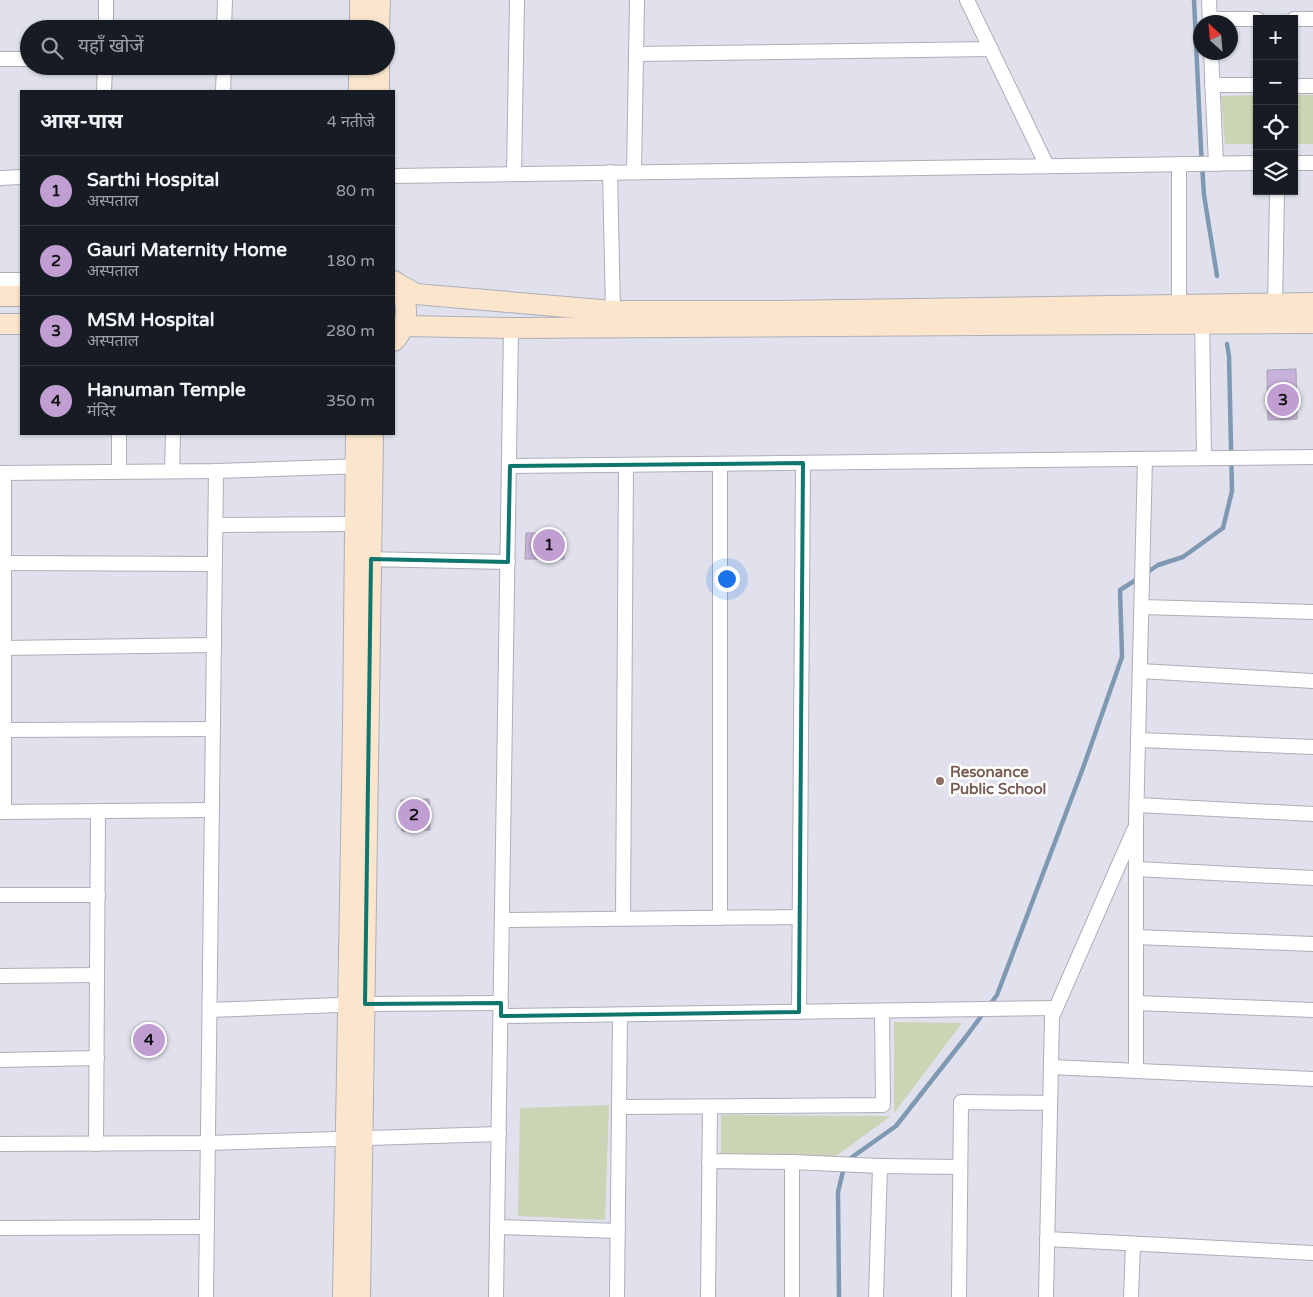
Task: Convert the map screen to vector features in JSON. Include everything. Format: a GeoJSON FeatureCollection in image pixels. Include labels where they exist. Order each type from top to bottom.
{"type":"FeatureCollection","features":[{"type":"Feature","properties":{"kind":"street"},"geometry":{"type":"LineString","coordinates":[[106,0],[106,20]]}},
{"type":"Feature","properties":{"kind":"street"},"geometry":{"type":"LineString","coordinates":[[224,20],[225,0]]}},
{"type":"Feature","properties":{"kind":"street"},"geometry":{"type":"LineString","coordinates":[[360,0],[360,20]]}},
{"type":"Feature","properties":{"kind":"street"},"geometry":{"type":"LineString","coordinates":[[379,20],[380,0]]}},
{"type":"Feature","properties":{"kind":"street"},"geometry":{"type":"LineString","coordinates":[[514,173],[517,0]]}},
{"type":"Feature","properties":{"kind":"street"},"geometry":{"type":"LineString","coordinates":[[634,172],[637,0]]}},
{"type":"Feature","properties":{"kind":"street"},"geometry":{"type":"LineString","coordinates":[[967,0],[1047,166]]}},
{"type":"Feature","properties":{"kind":"street"},"geometry":{"type":"LineString","coordinates":[[1209,0],[1210,15]]}},
{"type":"Feature","properties":{"kind":"street"},"geometry":{"type":"LineString","coordinates":[[1238,20],[1253,19]]}},
{"type":"Feature","properties":{"kind":"street"},"geometry":{"type":"LineString","coordinates":[[1298,19],[1313,19]]}},
{"type":"Feature","properties":{"kind":"street"},"geometry":{"type":"LineString","coordinates":[[636,54],[991,49]]}},
{"type":"Feature","properties":{"kind":"street"},"geometry":{"type":"LineString","coordinates":[[0,59],[20,59]]}},
{"type":"Feature","properties":{"kind":"street"},"geometry":{"type":"LineString","coordinates":[[1207,164],[1212,85],[1211,60]]}},
{"type":"Feature","properties":{"kind":"street"},"geometry":{"type":"LineString","coordinates":[[104,90],[105,75]]}},
{"type":"Feature","properties":{"kind":"street"},"geometry":{"type":"LineString","coordinates":[[223,90],[224,75]]}},
{"type":"Feature","properties":{"kind":"street"},"geometry":{"type":"LineString","coordinates":[[359,75],[359,90]]}},
{"type":"Feature","properties":{"kind":"street"},"geometry":{"type":"LineString","coordinates":[[379,75],[379,90]]}},
{"type":"Feature","properties":{"kind":"street"},"geometry":{"type":"LineString","coordinates":[[1212,85],[1253,85]]}},
{"type":"Feature","properties":{"kind":"street"},"geometry":{"type":"LineString","coordinates":[[1298,86],[1313,86]]}},
{"type":"Feature","properties":{"kind":"street"},"geometry":{"type":"LineString","coordinates":[[395,176],[1253,163]]}},
{"type":"Feature","properties":{"kind":"street"},"geometry":{"type":"LineString","coordinates":[[1298,163],[1313,163]]}},
{"type":"Feature","properties":{"kind":"street"},"geometry":{"type":"LineString","coordinates":[[1178,164],[1179,315]]}},
{"type":"Feature","properties":{"kind":"street"},"geometry":{"type":"LineString","coordinates":[[610,172],[613,311]]}},
{"type":"Feature","properties":{"kind":"street"},"geometry":{"type":"LineString","coordinates":[[0,178],[20,177]]}},
{"type":"Feature","properties":{"kind":"street"},"geometry":{"type":"LineString","coordinates":[[1275,313],[1277,195]]}},
{"type":"Feature","properties":{"kind":"street"},"geometry":{"type":"LineString","coordinates":[[0,280],[20,280]]}},
{"type":"Feature","properties":{"kind":"street"},"geometry":{"type":"LineString","coordinates":[[395,282],[416,294],[613,311],[1179,315]]}},
{"type":"Feature","properties":{"kind":"street"},"geometry":{"type":"LineString","coordinates":[[395,282],[404,295],[407,312],[399,333],[511,328],[1275,313],[1313,304]]}},
{"type":"Feature","properties":{"kind":"street"},"geometry":{"type":"LineString","coordinates":[[0,296],[20,296]]}},
{"type":"Feature","properties":{"kind":"street"},"geometry":{"type":"LineString","coordinates":[[1275,313],[1313,323]]}},
{"type":"Feature","properties":{"kind":"street"},"geometry":{"type":"LineString","coordinates":[[1202,314],[1204,458]]}},
{"type":"Feature","properties":{"kind":"street"},"geometry":{"type":"LineString","coordinates":[[0,324],[20,324]]}},
{"type":"Feature","properties":{"kind":"street"},"geometry":{"type":"LineString","coordinates":[[496,1297],[511,328]]}},
{"type":"Feature","properties":{"kind":"street"},"geometry":{"type":"LineString","coordinates":[[119,435],[119,471]]}},
{"type":"Feature","properties":{"kind":"street"},"geometry":{"type":"LineString","coordinates":[[172,471],[173,435]]}},
{"type":"Feature","properties":{"kind":"street"},"geometry":{"type":"LineString","coordinates":[[356,435],[364,466],[354,1138],[360,1297]]}},
{"type":"Feature","properties":{"kind":"street"},"geometry":{"type":"LineString","coordinates":[[363,559],[355,524],[364,466],[373,435]]}},
{"type":"Feature","properties":{"kind":"street"},"geometry":{"type":"LineString","coordinates":[[510,466],[1313,457]]}},
{"type":"Feature","properties":{"kind":"street"},"geometry":{"type":"LineString","coordinates":[[1136,1071],[1136,824],[1145,459]]}},
{"type":"Feature","properties":{"kind":"street"},"geometry":{"type":"LineString","coordinates":[[799,1012],[803,463]]}},
{"type":"Feature","properties":{"kind":"street"},"geometry":{"type":"LineString","coordinates":[[720,464],[720,918]]}},
{"type":"Feature","properties":{"kind":"street"},"geometry":{"type":"LineString","coordinates":[[623,919],[626,465]]}},
{"type":"Feature","properties":{"kind":"street"},"geometry":{"type":"LineString","coordinates":[[212,810],[2,812],[4,563],[2,473],[216,471],[364,466]]}},
{"type":"Feature","properties":{"kind":"street"},"geometry":{"type":"LineString","coordinates":[[206,1297],[216,471]]}},
{"type":"Feature","properties":{"kind":"street"},"geometry":{"type":"LineString","coordinates":[[216,525],[355,524]]}},
{"type":"Feature","properties":{"kind":"street"},"geometry":{"type":"LineString","coordinates":[[363,559],[508,562]]}},
{"type":"Feature","properties":{"kind":"street"},"geometry":{"type":"LineString","coordinates":[[4,563],[215,564]]}},
{"type":"Feature","properties":{"kind":"street"},"geometry":{"type":"LineString","coordinates":[[1142,607],[1313,612]]}},
{"type":"Feature","properties":{"kind":"street"},"geometry":{"type":"LineString","coordinates":[[4,648],[214,645]]}},
{"type":"Feature","properties":{"kind":"street"},"geometry":{"type":"LineString","coordinates":[[1140,671],[1313,681]]}},
{"type":"Feature","properties":{"kind":"street"},"geometry":{"type":"LineString","coordinates":[[4,730],[213,729]]}},
{"type":"Feature","properties":{"kind":"street"},"geometry":{"type":"LineString","coordinates":[[1138,740],[1313,747]]}},
{"type":"Feature","properties":{"kind":"street"},"geometry":{"type":"LineString","coordinates":[[1137,805],[1313,814]]}},
{"type":"Feature","properties":{"kind":"street"},"geometry":{"type":"LineString","coordinates":[[96,1144],[98,811]]}},
{"type":"Feature","properties":{"kind":"street"},"geometry":{"type":"LineString","coordinates":[[1046,1297],[1052,1017],[1136,824]]}},
{"type":"Feature","properties":{"kind":"street"},"geometry":{"type":"LineString","coordinates":[[1136,869],[1313,878]]}},
{"type":"Feature","properties":{"kind":"street"},"geometry":{"type":"LineString","coordinates":[[0,895],[98,895]]}},
{"type":"Feature","properties":{"kind":"street"},"geometry":{"type":"LineString","coordinates":[[502,920],[800,917]]}},
{"type":"Feature","properties":{"kind":"street"},"geometry":{"type":"LineString","coordinates":[[1136,937],[1313,944]]}},
{"type":"Feature","properties":{"kind":"street"},"geometry":{"type":"LineString","coordinates":[[0,976],[97,975]]}},
{"type":"Feature","properties":{"kind":"street"},"geometry":{"type":"LineString","coordinates":[[1136,1003],[1313,1010]]}},
{"type":"Feature","properties":{"kind":"street"},"geometry":{"type":"LineString","coordinates":[[210,1010],[356,1004],[620,1015],[1056,1008]]}},
{"type":"Feature","properties":{"kind":"street"},"geometry":{"type":"LineString","coordinates":[[619,1107],[883,1105],[882,1011]]}},
{"type":"Feature","properties":{"kind":"street"},"geometry":{"type":"LineString","coordinates":[[617,1297],[620,1015]]}},
{"type":"Feature","properties":{"kind":"street"},"geometry":{"type":"LineString","coordinates":[[0,1060],[97,1058]]}},
{"type":"Feature","properties":{"kind":"street"},"geometry":{"type":"LineString","coordinates":[[1051,1067],[1313,1079]]}},
{"type":"Feature","properties":{"kind":"street"},"geometry":{"type":"LineString","coordinates":[[958,1297],[961,1102],[1050,1103]]}},
{"type":"Feature","properties":{"kind":"street"},"geometry":{"type":"LineString","coordinates":[[708,1297],[710,1106]]}},
{"type":"Feature","properties":{"kind":"street"},"geometry":{"type":"LineString","coordinates":[[0,1144],[208,1143],[499,1134]]}},
{"type":"Feature","properties":{"kind":"street"},"geometry":{"type":"LineString","coordinates":[[343,1297],[354,1138]]}},
{"type":"Feature","properties":{"kind":"street"},"geometry":{"type":"LineString","coordinates":[[709,1161],[960,1167]]}},
{"type":"Feature","properties":{"kind":"street"},"geometry":{"type":"LineString","coordinates":[[792,1162],[792,1297]]}},
{"type":"Feature","properties":{"kind":"street"},"geometry":{"type":"LineString","coordinates":[[876,1297],[880,1166]]}},
{"type":"Feature","properties":{"kind":"street"},"geometry":{"type":"LineString","coordinates":[[0,1228],[207,1227]]}},
{"type":"Feature","properties":{"kind":"street"},"geometry":{"type":"LineString","coordinates":[[497,1227],[618,1230]]}},
{"type":"Feature","properties":{"kind":"street"},"geometry":{"type":"LineString","coordinates":[[1048,1240],[1313,1253]]}},
{"type":"Feature","properties":{"kind":"street"},"geometry":{"type":"LineString","coordinates":[[1131,1297],[1133,1244]]}},
{"type":"Feature","properties":{"kind":"highlighted area"},"geometry":{"type":"Polygon","coordinates":[[[803,463],[799,1012],[501,1016],[501,1003],[365,1004],[371,559],[508,562],[510,466],[803,463]]]}},
{"type":"Feature","properties":{"kind":"green space"},"geometry":{"type":"Polygon","coordinates":[[[1253,95],[1253,144],[1225,144],[1221,96],[1253,95]]]}},
{"type":"Feature","properties":{"kind":"green space"},"geometry":{"type":"Polygon","coordinates":[[[1298,95],[1313,95],[1313,144],[1298,144],[1298,95]]]}},
{"type":"Feature","properties":{"kind":"green space"},"geometry":{"type":"Polygon","coordinates":[[[894,1022],[962,1023],[894,1113],[894,1022]]]}},
{"type":"Feature","properties":{"kind":"green space"},"geometry":{"type":"Polygon","coordinates":[[[609,1105],[605,1220],[518,1216],[520,1108],[609,1105]]]}},
{"type":"Feature","properties":{"kind":"green space"},"geometry":{"type":"Polygon","coordinates":[[[721,1115],[891,1116],[836,1156],[721,1157],[721,1115]]]}},
{"type":"Feature","properties":{"kind":"building"},"geometry":{"type":"Polygon","coordinates":[[[1296,369],[1297,419],[1268,420],[1267,370],[1296,369]]]}},
{"type":"Feature","properties":{"kind":"building"},"geometry":{"type":"Polygon","coordinates":[[[526,533],[564,533],[564,559],[525,559],[526,533]]]}},
{"type":"Feature","properties":{"kind":"building"},"geometry":{"type":"Polygon","coordinates":[[[429,799],[430,830],[402,831],[401,800],[429,799]]]}},
{"type":"Feature","properties":{"kind":"waterway"},"geometry":{"type":"LineString","coordinates":[[1194,0],[1204,195],[1217,276]]}},
{"type":"Feature","properties":{"kind":"waterway"},"geometry":{"type":"LineString","coordinates":[[1145,574],[1158,565],[1183,557],[1223,528],[1232,491],[1229,356],[1227,344]]}},
{"type":"Feature","properties":{"kind":"waterway"},"geometry":{"type":"LineString","coordinates":[[848,1160],[896,1126],[997,995],[1083,768],[1122,657],[1120,590],[1139,578]]}},
{"type":"Feature","properties":{"kind":"waterway"},"geometry":{"type":"LineString","coordinates":[[839,1297],[838,1192],[844,1167]]}},
{"type":"Feature","properties":{"kind":"place","name":"MSM Hospital"},"geometry":{"type":"Point","coordinates":[1283,400]}},
{"type":"Feature","properties":{"kind":"place","name":"Sarthi Hospital"},"geometry":{"type":"Point","coordinates":[549,545]}},
{"type":"Feature","properties":{"kind":"place","name":"Resonance Public School"},"geometry":{"type":"Point","coordinates":[940,781]}},
{"type":"Feature","properties":{"kind":"place","name":"Gauri Maternity Home"},"geometry":{"type":"Point","coordinates":[414,815]}},
{"type":"Feature","properties":{"kind":"place","name":"Hanuman Temple"},"geometry":{"type":"Point","coordinates":[149,1040]}}]}
